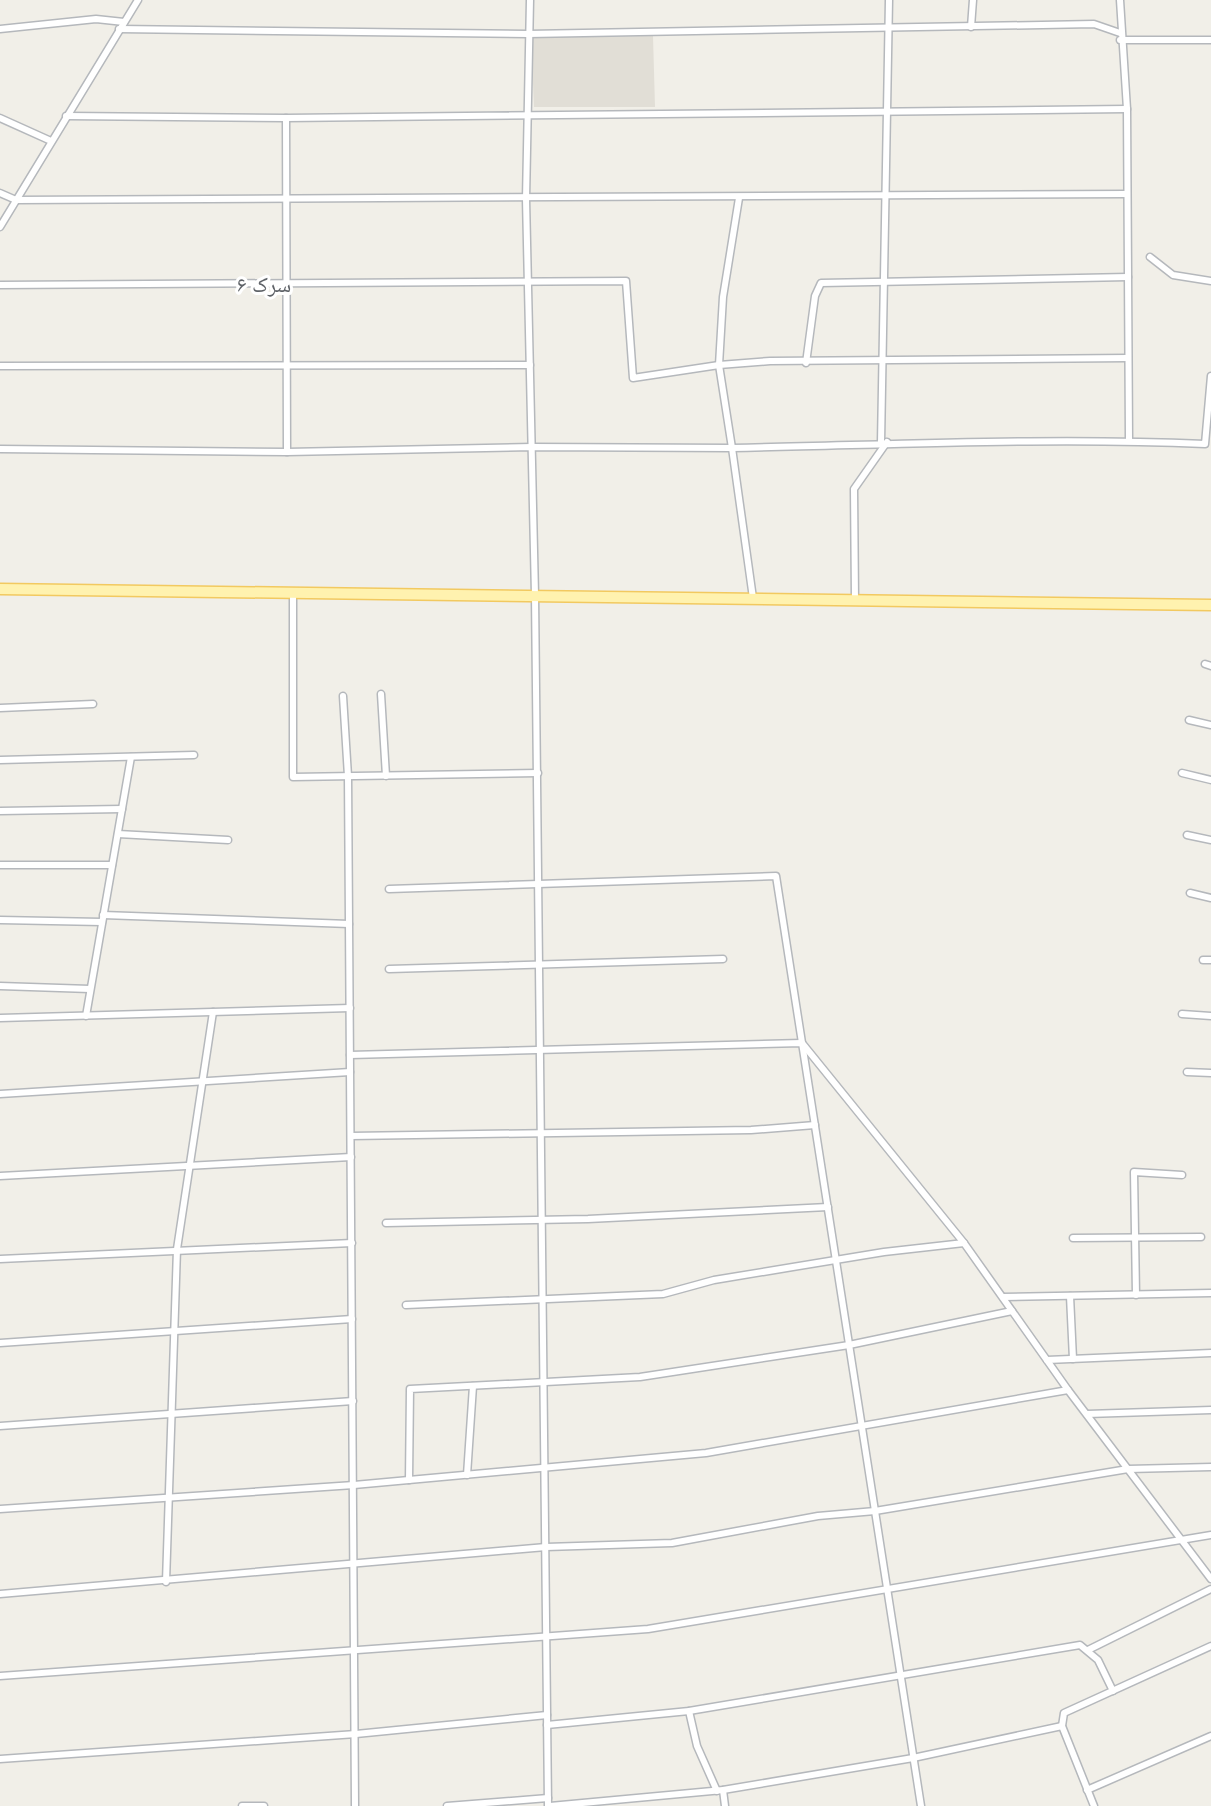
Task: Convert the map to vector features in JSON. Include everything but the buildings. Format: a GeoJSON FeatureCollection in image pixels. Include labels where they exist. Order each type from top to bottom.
{"type":"FeatureCollection","features":[{"type":"Feature","properties":{"kind":"main road"},"geometry":{"type":"LineString","coordinates":[[0,589],[1211,605]]}},
{"type":"Feature","properties":{"kind":"street"},"geometry":{"type":"LineString","coordinates":[[0,227],[138,0]]}},
{"type":"Feature","properties":{"kind":"street"},"geometry":{"type":"LineString","coordinates":[[530,0],[525,116],[538,773],[548,1803]]}},
{"type":"Feature","properties":{"kind":"street"},"geometry":{"type":"LineString","coordinates":[[855,599],[854,489],[884,442],[889,0]]}},
{"type":"Feature","properties":{"kind":"street"},"geometry":{"type":"LineString","coordinates":[[971,27],[973,0]]}},
{"type":"Feature","properties":{"kind":"street"},"geometry":{"type":"LineString","coordinates":[[1120,0],[1127,109],[1129,440]]}},
{"type":"Feature","properties":{"kind":"street"},"geometry":{"type":"LineString","coordinates":[[0,29],[96,19],[124,22]]}},
{"type":"Feature","properties":{"kind":"street"},"geometry":{"type":"LineString","coordinates":[[119,29],[528,34],[1094,24],[1120,37],[1211,40]]}},
{"type":"Feature","properties":{"kind":"street"},"geometry":{"type":"LineString","coordinates":[[66,116],[286,118],[1127,109]]}},
{"type":"Feature","properties":{"kind":"street"},"geometry":{"type":"LineString","coordinates":[[0,118],[51,141]]}},
{"type":"Feature","properties":{"kind":"street"},"geometry":{"type":"LineString","coordinates":[[286,118],[287,452]]}},
{"type":"Feature","properties":{"kind":"street"},"geometry":{"type":"LineString","coordinates":[[0,193],[16,200],[1127,194]]}},
{"type":"Feature","properties":{"kind":"street"},"geometry":{"type":"LineString","coordinates":[[739,198],[723,297],[719,365],[753,598]]}},
{"type":"Feature","properties":{"kind":"street"},"geometry":{"type":"LineString","coordinates":[[1150,257],[1173,275],[1211,281]]}},
{"type":"Feature","properties":{"kind":"street"},"geometry":{"type":"LineString","coordinates":[[806,363],[819,284],[886,280],[1128,277]]}},
{"type":"Feature","properties":{"kind":"street","name":"سرک ۶"},"geometry":{"type":"LineString","coordinates":[[0,285],[626,281],[633,378],[719,365]]}},
{"type":"Feature","properties":{"kind":"street"},"geometry":{"type":"LineString","coordinates":[[719,365],[1128,358]]}},
{"type":"Feature","properties":{"kind":"street"},"geometry":{"type":"LineString","coordinates":[[0,366],[530,365]]}},
{"type":"Feature","properties":{"kind":"street"},"geometry":{"type":"LineString","coordinates":[[0,449],[287,452],[1129,440],[1205,444],[1211,376]]}},
{"type":"Feature","properties":{"kind":"street"},"geometry":{"type":"LineString","coordinates":[[293,592],[293,777],[538,773]]}},
{"type":"Feature","properties":{"kind":"street"},"geometry":{"type":"LineString","coordinates":[[381,694],[386,776]]}},
{"type":"Feature","properties":{"kind":"street"},"geometry":{"type":"LineString","coordinates":[[343,696],[348,776],[355,1806]]}},
{"type":"Feature","properties":{"kind":"street"},"geometry":{"type":"LineString","coordinates":[[0,708],[93,704]]}},
{"type":"Feature","properties":{"kind":"street"},"geometry":{"type":"LineString","coordinates":[[1189,720],[1211,725]]}},
{"type":"Feature","properties":{"kind":"street"},"geometry":{"type":"LineString","coordinates":[[0,760],[194,755]]}},
{"type":"Feature","properties":{"kind":"street"},"geometry":{"type":"LineString","coordinates":[[86,1016],[131,757]]}},
{"type":"Feature","properties":{"kind":"street"},"geometry":{"type":"LineString","coordinates":[[1182,773],[1211,780]]}},
{"type":"Feature","properties":{"kind":"street"},"geometry":{"type":"LineString","coordinates":[[0,811],[122,809]]}},
{"type":"Feature","properties":{"kind":"street"},"geometry":{"type":"LineString","coordinates":[[118,834],[228,840]]}},
{"type":"Feature","properties":{"kind":"street"},"geometry":{"type":"LineString","coordinates":[[1187,835],[1211,840]]}},
{"type":"Feature","properties":{"kind":"street"},"geometry":{"type":"LineString","coordinates":[[0,865],[112,865]]}},
{"type":"Feature","properties":{"kind":"street"},"geometry":{"type":"LineString","coordinates":[[389,889],[776,876],[921,1806]]}},
{"type":"Feature","properties":{"kind":"street"},"geometry":{"type":"LineString","coordinates":[[1190,893],[1211,898]]}},
{"type":"Feature","properties":{"kind":"street"},"geometry":{"type":"LineString","coordinates":[[0,920],[349,924]]}},
{"type":"Feature","properties":{"kind":"street"},"geometry":{"type":"LineString","coordinates":[[389,969],[723,959]]}},
{"type":"Feature","properties":{"kind":"street"},"geometry":{"type":"LineString","coordinates":[[0,986],[90,989]]}},
{"type":"Feature","properties":{"kind":"street"},"geometry":{"type":"LineString","coordinates":[[0,1018],[350,1008]]}},
{"type":"Feature","properties":{"kind":"street"},"geometry":{"type":"LineString","coordinates":[[166,1582],[177,1249],[187,1166],[213,1012]]}},
{"type":"Feature","properties":{"kind":"street"},"geometry":{"type":"LineString","coordinates":[[1182,1014],[1211,1016]]}},
{"type":"Feature","properties":{"kind":"street"},"geometry":{"type":"LineString","coordinates":[[350,1055],[541,1053],[802,1043]]}},
{"type":"Feature","properties":{"kind":"street"},"geometry":{"type":"LineString","coordinates":[[802,1043],[964,1243],[1068,1390],[1211,1579]]}},
{"type":"Feature","properties":{"kind":"street"},"geometry":{"type":"LineString","coordinates":[[0,1094],[350,1072]]}},
{"type":"Feature","properties":{"kind":"street"},"geometry":{"type":"LineString","coordinates":[[1187,1072],[1211,1073]]}},
{"type":"Feature","properties":{"kind":"street"},"geometry":{"type":"LineString","coordinates":[[351,1136],[542,1135],[751,1130],[815,1125]]}},
{"type":"Feature","properties":{"kind":"street"},"geometry":{"type":"LineString","coordinates":[[0,1176],[351,1157]]}},
{"type":"Feature","properties":{"kind":"street"},"geometry":{"type":"LineString","coordinates":[[1136,1295],[1134,1172],[1182,1175]]}},
{"type":"Feature","properties":{"kind":"street"},"geometry":{"type":"LineString","coordinates":[[386,1223],[828,1207]]}},
{"type":"Feature","properties":{"kind":"street"},"geometry":{"type":"LineString","coordinates":[[1073,1238],[1201,1237]]}},
{"type":"Feature","properties":{"kind":"street"},"geometry":{"type":"LineString","coordinates":[[0,1259],[352,1243]]}},
{"type":"Feature","properties":{"kind":"street"},"geometry":{"type":"LineString","coordinates":[[406,1305],[663,1294],[714,1280],[964,1243]]}},
{"type":"Feature","properties":{"kind":"street"},"geometry":{"type":"LineString","coordinates":[[1002,1297],[1211,1293]]}},
{"type":"Feature","properties":{"kind":"street"},"geometry":{"type":"LineString","coordinates":[[1070,1296],[1073,1359]]}},
{"type":"Feature","properties":{"kind":"street"},"geometry":{"type":"LineString","coordinates":[[409,1480],[410,1389],[640,1377],[849,1345],[1012,1311]]}},
{"type":"Feature","properties":{"kind":"street"},"geometry":{"type":"LineString","coordinates":[[0,1343],[352,1319]]}},
{"type":"Feature","properties":{"kind":"street"},"geometry":{"type":"LineString","coordinates":[[1047,1360],[1211,1353]]}},
{"type":"Feature","properties":{"kind":"street"},"geometry":{"type":"LineString","coordinates":[[467,1475],[473,1386]]}},
{"type":"Feature","properties":{"kind":"street"},"geometry":{"type":"LineString","coordinates":[[0,1509],[354,1485],[706,1453],[1068,1390]]}},
{"type":"Feature","properties":{"kind":"street"},"geometry":{"type":"LineString","coordinates":[[0,1426],[353,1401]]}},
{"type":"Feature","properties":{"kind":"street"},"geometry":{"type":"LineString","coordinates":[[1086,1414],[1211,1410]]}},
{"type":"Feature","properties":{"kind":"street"},"geometry":{"type":"LineString","coordinates":[[0,1594],[546,1547],[672,1543],[818,1516],[875,1511],[1128,1469],[1211,1467]]}},
{"type":"Feature","properties":{"kind":"street"},"geometry":{"type":"LineString","coordinates":[[0,1676],[648,1629],[1211,1535]]}},
{"type":"Feature","properties":{"kind":"street"},"geometry":{"type":"LineString","coordinates":[[1088,1650],[1211,1589]]}},
{"type":"Feature","properties":{"kind":"street"},"geometry":{"type":"LineString","coordinates":[[547,1725],[689,1711],[1080,1645],[1098,1660],[1113,1691]]}},
{"type":"Feature","properties":{"kind":"street"},"geometry":{"type":"LineString","coordinates":[[1094,1806],[1062,1726],[1064,1713],[1211,1646]]}},
{"type":"Feature","properties":{"kind":"street"},"geometry":{"type":"LineString","coordinates":[[689,1711],[697,1746],[725,1806]]}},
{"type":"Feature","properties":{"kind":"street"},"geometry":{"type":"LineString","coordinates":[[0,1759],[356,1734],[547,1715]]}},
{"type":"Feature","properties":{"kind":"street"},"geometry":{"type":"LineString","coordinates":[[447,1806],[548,1803],[720,1791],[913,1758],[1062,1726]]}},
{"type":"Feature","properties":{"kind":"street"},"geometry":{"type":"LineString","coordinates":[[1087,1790],[1211,1736]]}},
{"type":"Feature","properties":{"kind":"street"},"geometry":{"type":"LineString","coordinates":[[242,1806],[264,1806]]}},
{"type":"Feature","properties":{"kind":"shaded area"},"geometry":{"type":"Polygon","coordinates":[[[653,36],[655,107],[534,107],[531,37],[653,36]]]}}]}
